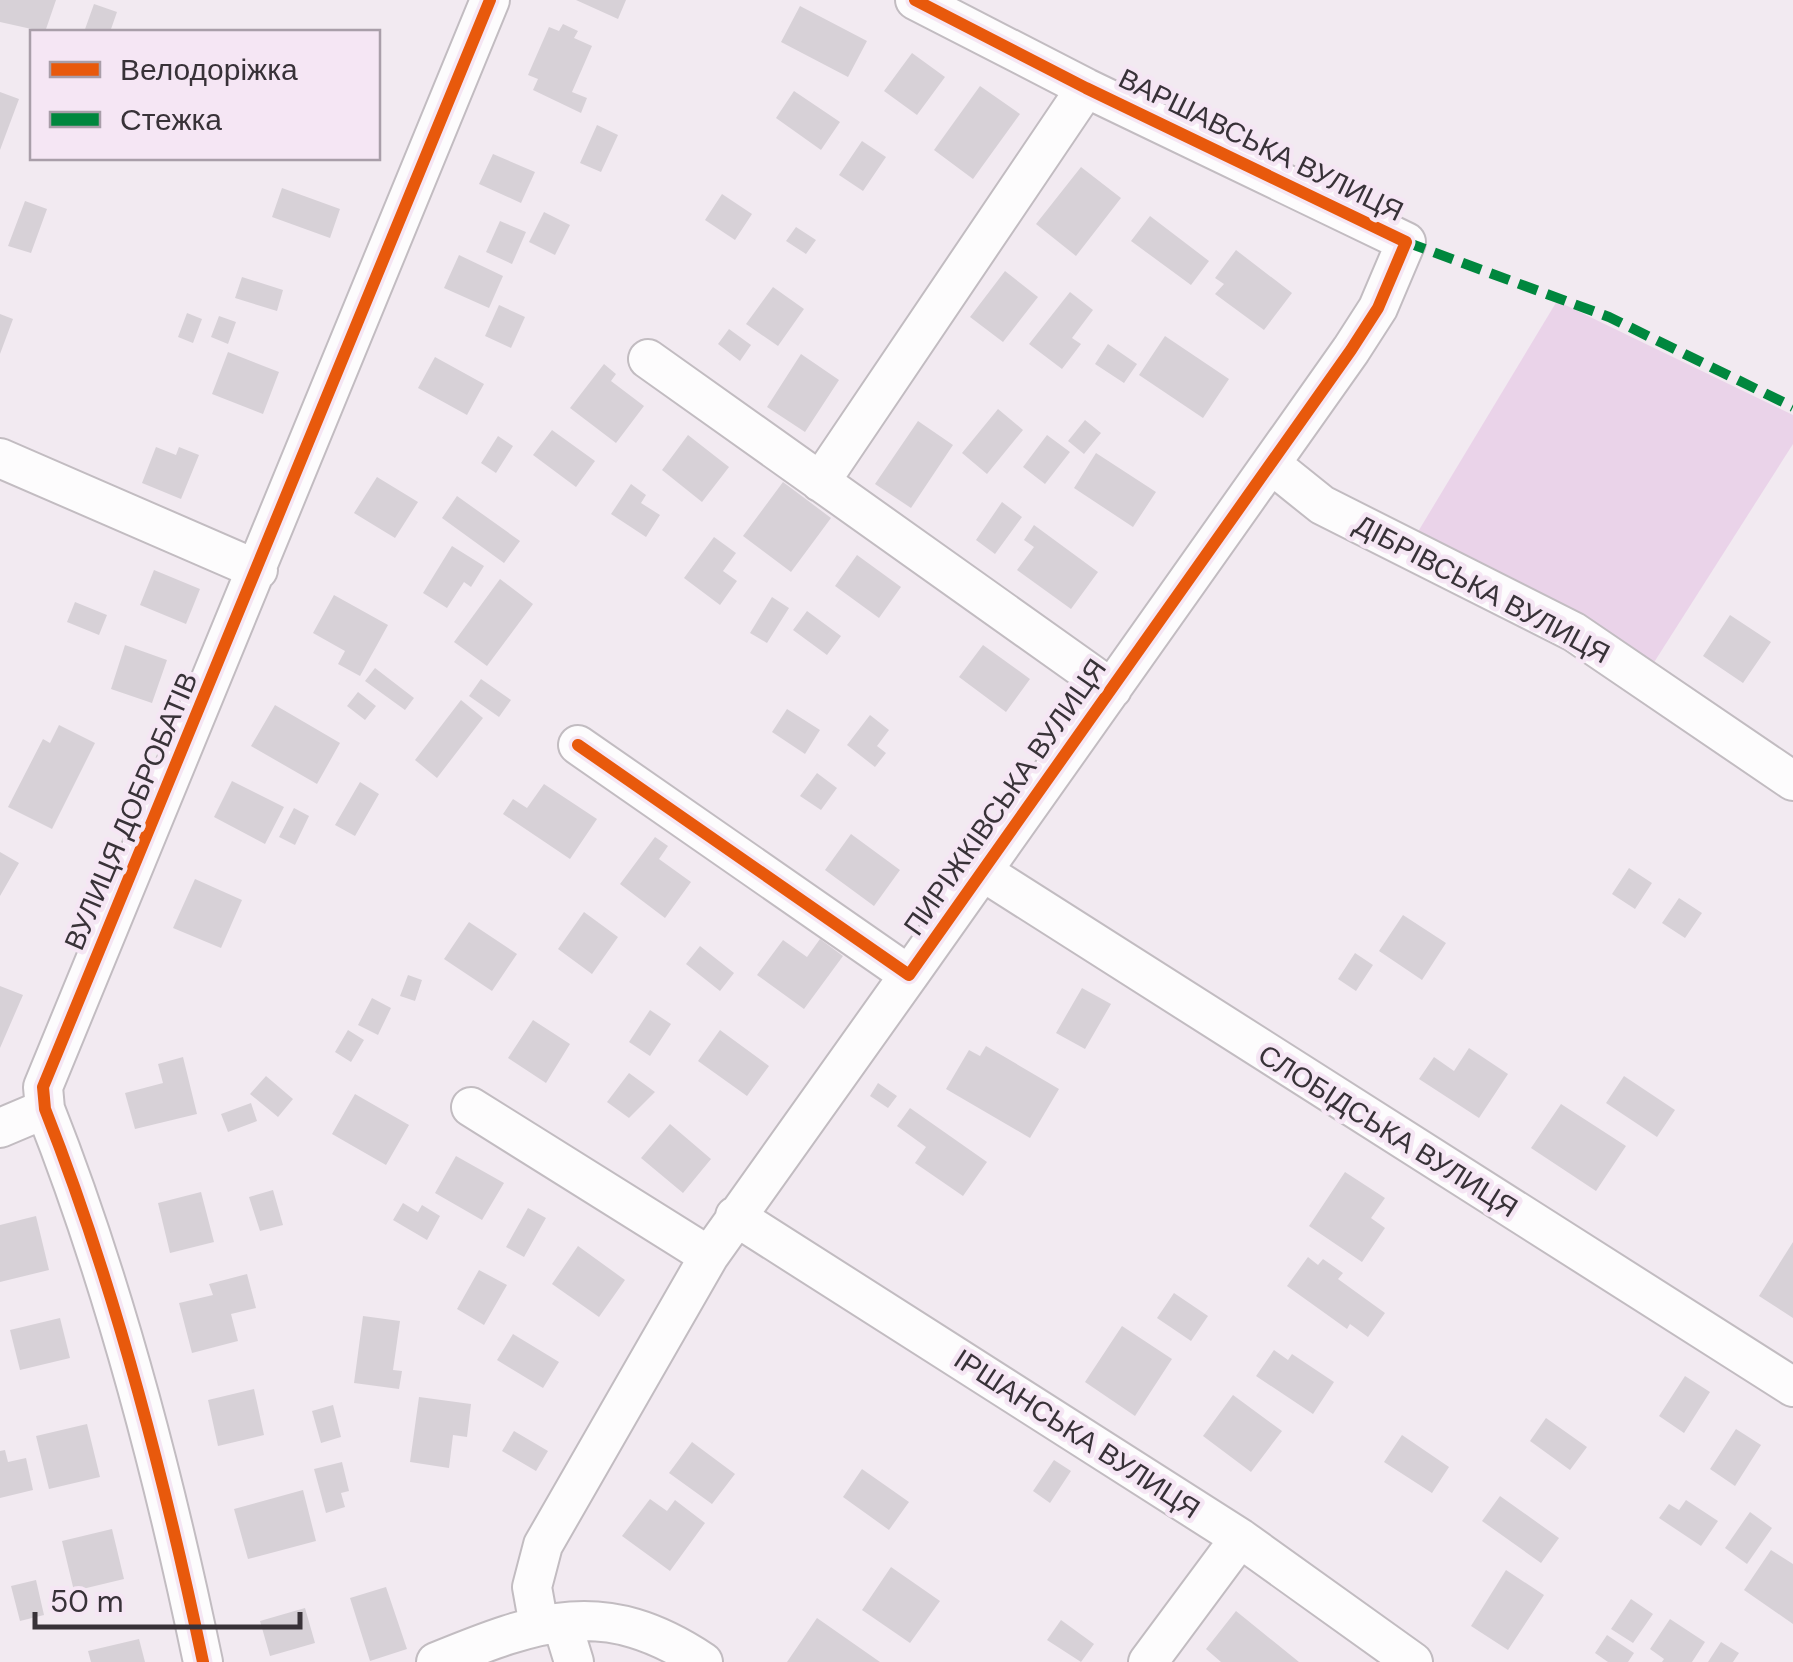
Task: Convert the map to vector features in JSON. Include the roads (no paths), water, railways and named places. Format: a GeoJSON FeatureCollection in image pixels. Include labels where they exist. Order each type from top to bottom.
{"type":"FeatureCollection","features":[{"type":"Feature","properties":{"kind":"street","name":"ВУЛИЦЯ ДОБРОБАТІВ"},"geometry":{"type":"LineString","coordinates":[[45,1108],[42,1098],[48,1072],[490,0]]}},
{"type":"Feature","properties":{"kind":"street","name":"ВАРШАВСЬКА ВУЛИЦЯ"},"geometry":{"type":"LineString","coordinates":[[915,0],[1086,88],[1406,242],[1368,324],[1271,464]]}},
{"type":"Feature","properties":{"kind":"street"},"geometry":{"type":"LineString","coordinates":[[820,482],[1086,88]]}},
{"type":"Feature","properties":{"kind":"street","name":"ПИРІЖКІВСЬКА ВУЛИЦЯ"},"geometry":{"type":"LineString","coordinates":[[648,360],[1112,689]]}},
{"type":"Feature","properties":{"kind":"street"},"geometry":{"type":"LineString","coordinates":[[0,458],[258,570]]}},
{"type":"Feature","properties":{"kind":"street","name":"ПИРІЖКІВСЬКА ВУЛИЦЯ"},"geometry":{"type":"LineString","coordinates":[[574,1662],[532,1586],[543,1545],[709,1256],[734,1216],[985,873],[1271,464]]}},
{"type":"Feature","properties":{"kind":"street","name":"ДІБРІВСЬКА ВУЛИЦЯ"},"geometry":{"type":"LineString","coordinates":[[1271,464],[1322,504],[1574,632],[1793,781]]}},
{"type":"Feature","properties":{"kind":"street","name":"ПИРІЖКІВСЬКА ВУЛИЦЯ"},"geometry":{"type":"LineString","coordinates":[[578,745],[909,975]]}},
{"type":"Feature","properties":{"kind":"street","name":"СЛОБІДСЬКА ВУЛИЦЯ"},"geometry":{"type":"LineString","coordinates":[[985,873],[1793,1387]]}},
{"type":"Feature","properties":{"kind":"street"},"geometry":{"type":"LineString","coordinates":[[471,1107],[709,1256]]}},
{"type":"Feature","properties":{"kind":"street"},"geometry":{"type":"LineString","coordinates":[[0,1128],[45,1108],[74,1183],[172,1520],[203,1662]]}},
{"type":"Feature","properties":{"kind":"street","name":"ІРШАНСЬКА ВУЛИЦЯ"},"geometry":{"type":"LineString","coordinates":[[734,1216],[1240,1538],[1413,1662]]}},
{"type":"Feature","properties":{"kind":"street"},"geometry":{"type":"LineString","coordinates":[[1148,1662],[1240,1538]]}},
{"type":"Feature","properties":{"kind":"street"},"geometry":{"type":"LineString","coordinates":[[436,1662],[551,1625],[614,1621],[640,1626],[703,1662]]}}]}
